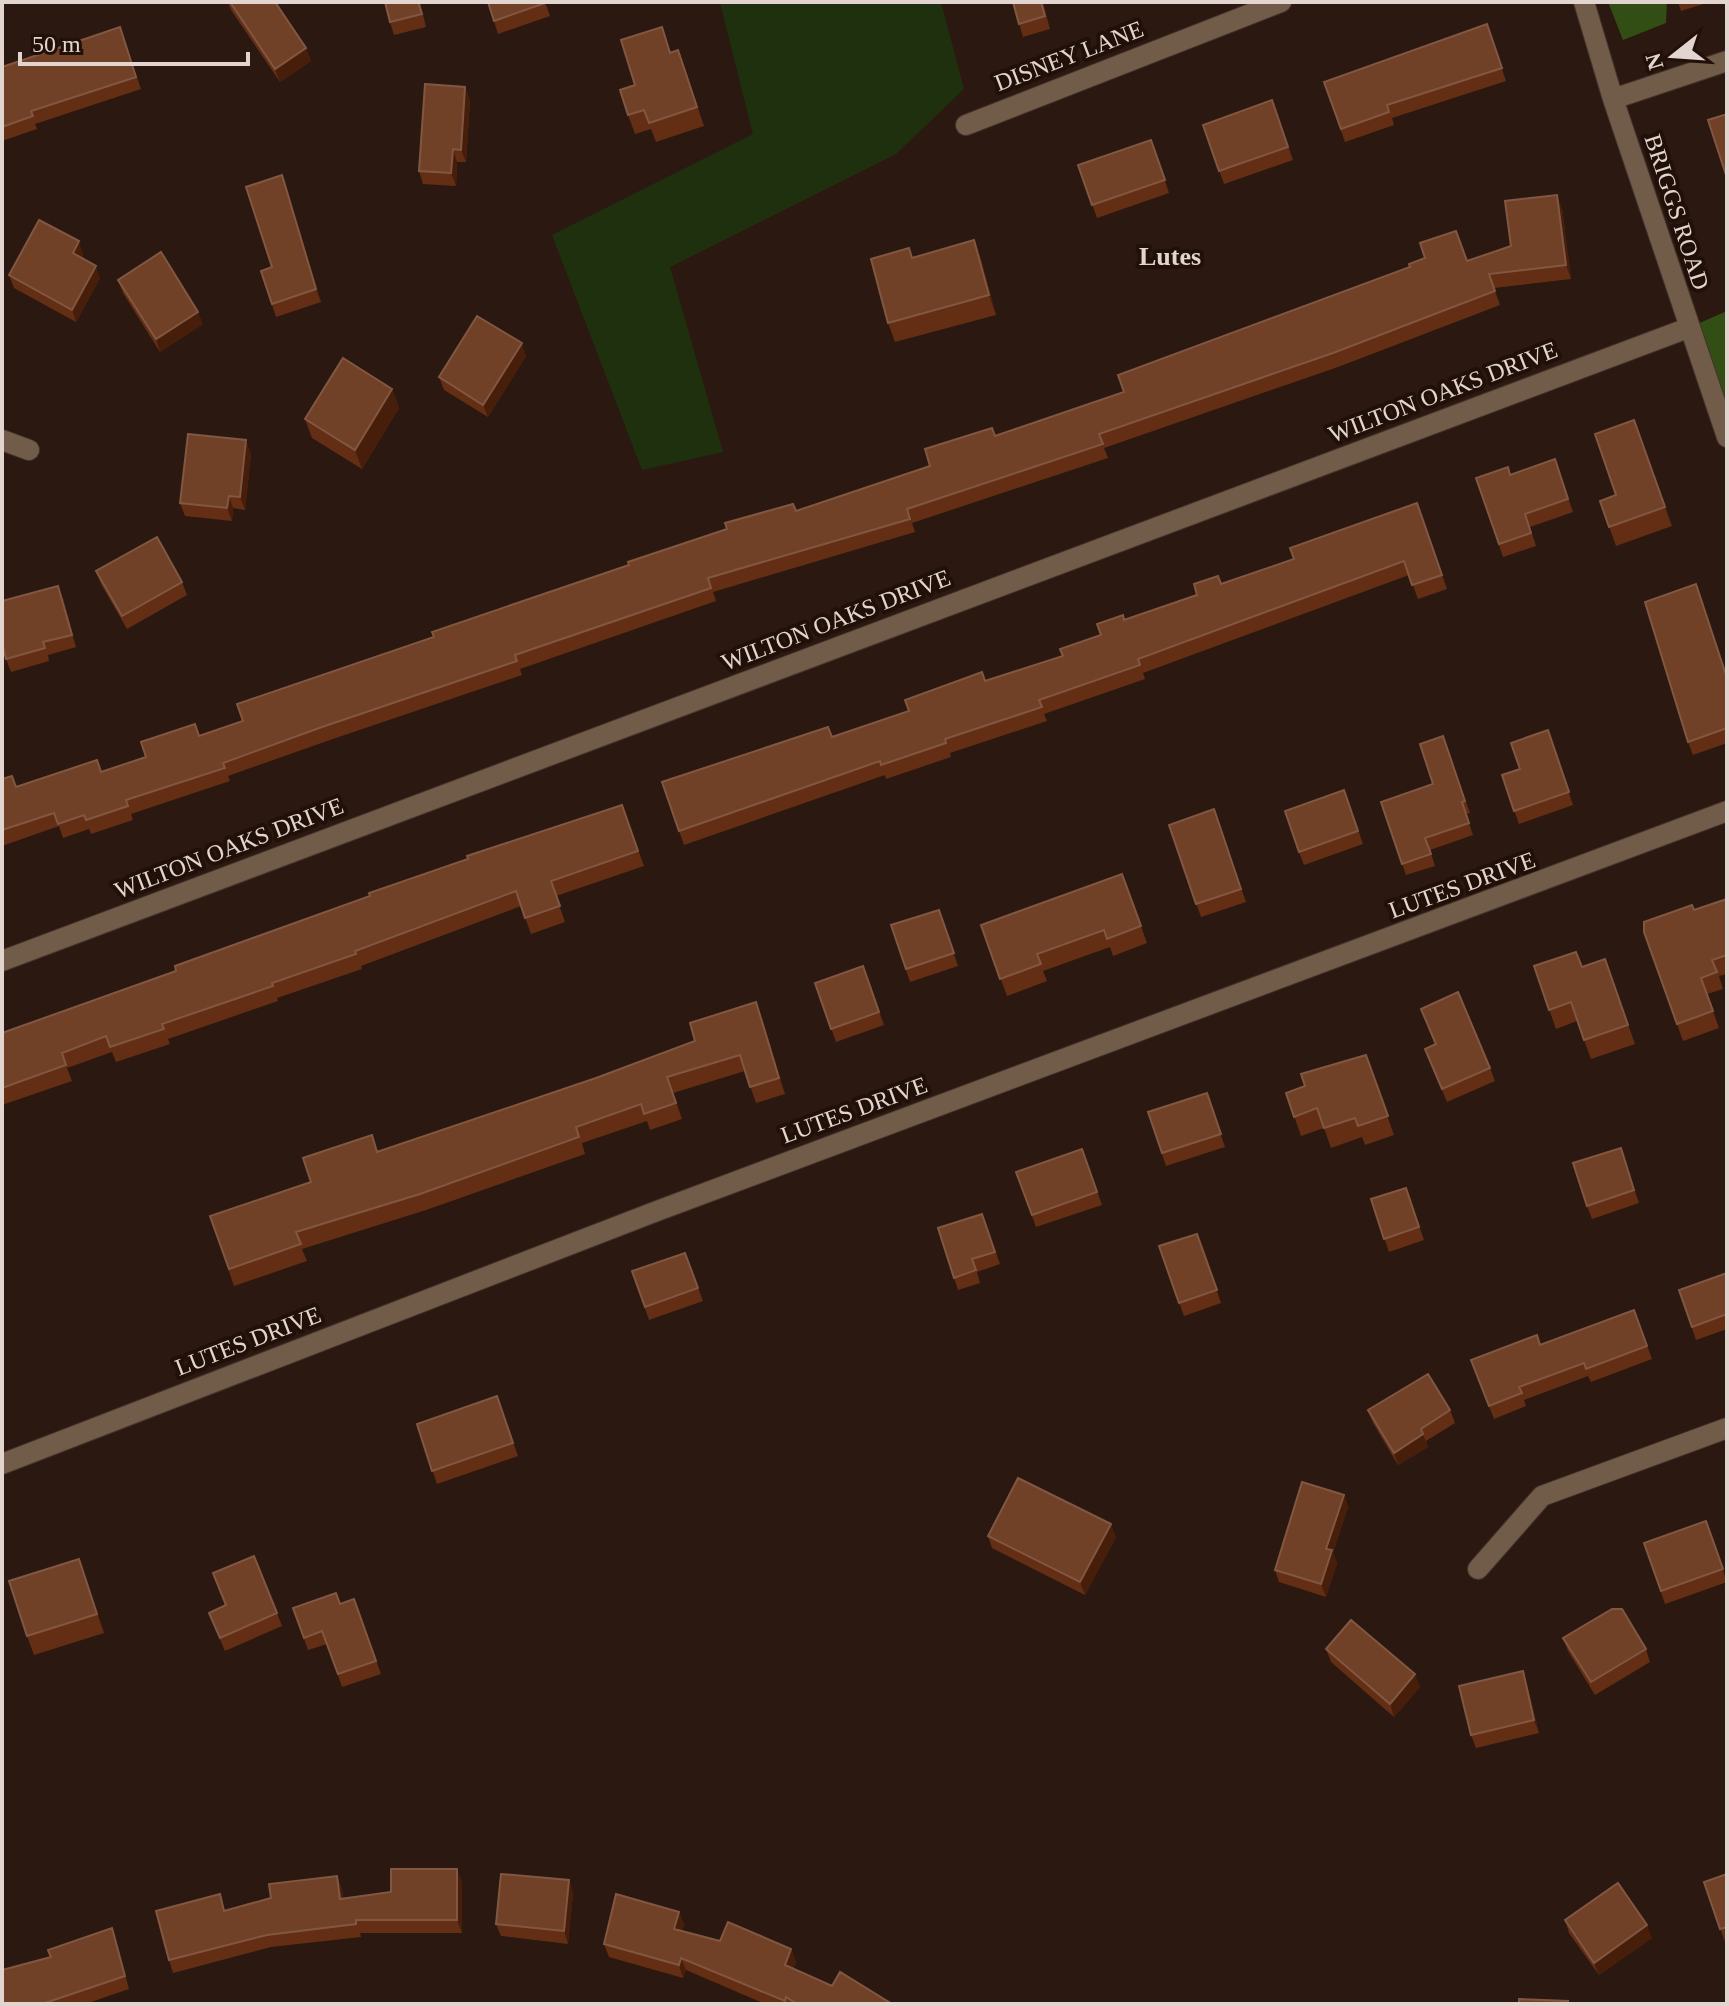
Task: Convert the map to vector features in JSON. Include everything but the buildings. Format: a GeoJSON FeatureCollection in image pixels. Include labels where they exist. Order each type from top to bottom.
{"type":"FeatureCollection","features":[{"type":"Feature","properties":{"kind":"street","name":"DISNEY LANE"},"geometry":{"type":"LineString","coordinates":[[966,125],[1281,2]]}},
{"type":"Feature","properties":{"kind":"street","name":"BRIGGS ROAD"},"geometry":{"type":"LineString","coordinates":[[1584,2],[1688,328],[1727,437]]}},
{"type":"Feature","properties":{"kind":"street"},"geometry":{"type":"LineString","coordinates":[[1613,99],[1727,61]]}},
{"type":"Feature","properties":{"kind":"street","name":"WILTON OAKS DRIVE"},"geometry":{"type":"LineString","coordinates":[[2,961],[1688,328]]}},
{"type":"Feature","properties":{"kind":"street"},"geometry":{"type":"LineString","coordinates":[[2,440],[29,450]]}},
{"type":"Feature","properties":{"kind":"street","name":"LUTES DRIVE"},"geometry":{"type":"LineString","coordinates":[[2,1464],[657,1211],[1727,811]]}},
{"type":"Feature","properties":{"kind":"street"},"geometry":{"type":"LineString","coordinates":[[1478,1569],[1542,1496],[1727,1428]]}},
{"type":"Feature","properties":{"kind":"green space"},"geometry":{"type":"Polygon","coordinates":[[[720,2],[941,2],[964,89],[896,154],[670,267],[723,452],[642,470],[552,235],[753,134],[720,2]]]}},
{"type":"Feature","properties":{"kind":"green space"},"geometry":{"type":"Polygon","coordinates":[[[1608,2],[1667,2],[1666,23],[1623,40],[1608,2]]]}},
{"type":"Feature","properties":{"kind":"green space"},"geometry":{"type":"Polygon","coordinates":[[[1727,311],[1727,437],[1688,328],[1727,311]]]}},
{"type":"Feature","properties":{"kind":"district","name":"Lutes"},"geometry":{"type":"Point","coordinates":[1170,256]}}]}
